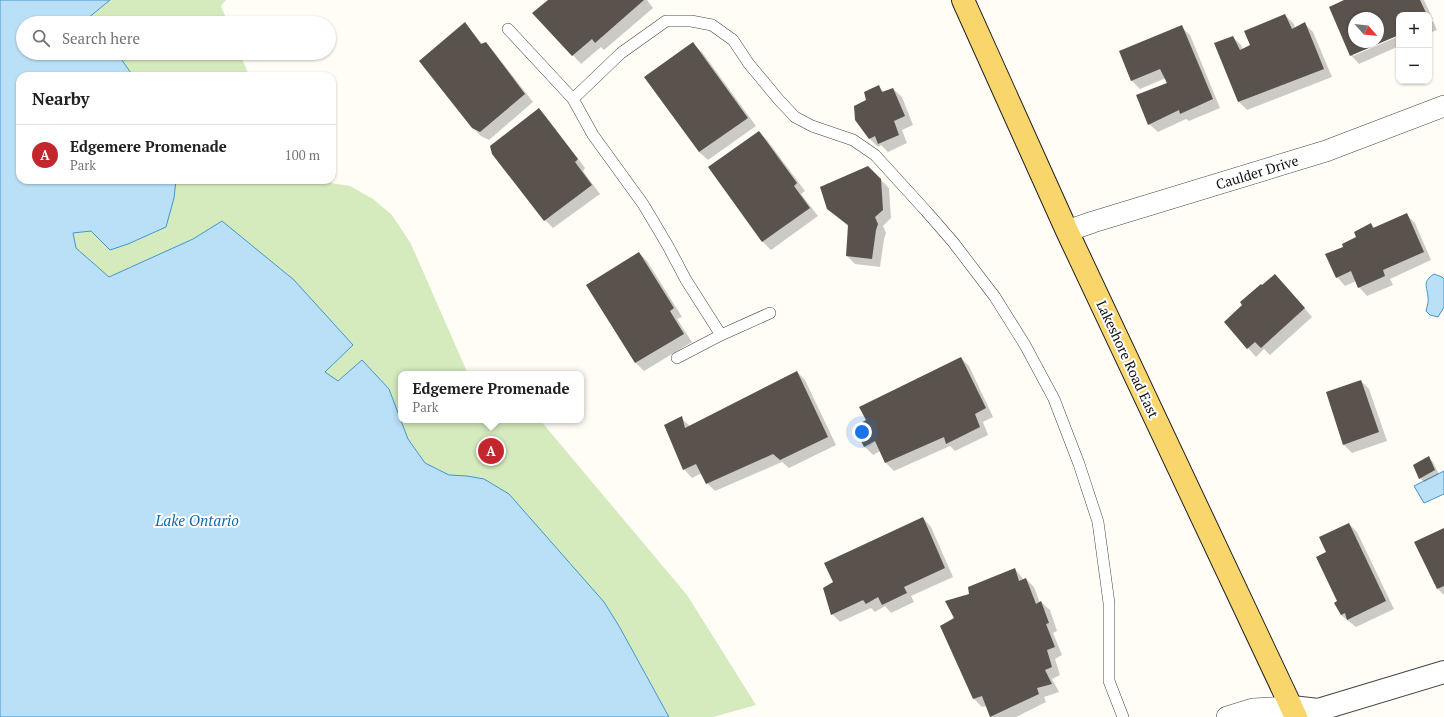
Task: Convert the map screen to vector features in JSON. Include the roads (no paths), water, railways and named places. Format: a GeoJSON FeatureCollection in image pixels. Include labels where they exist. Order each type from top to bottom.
{"type":"FeatureCollection","features":[{"type":"Feature","properties":{"kind":"main road","name":"Lakeshore Road East"},"geometry":{"type":"LineString","coordinates":[[963,0],[1067,231],[1294,712]]}},
{"type":"Feature","properties":{"kind":"street","name":"Caulder Drive"},"geometry":{"type":"LineString","coordinates":[[1067,231],[1326,151],[1444,106]]}},
{"type":"Feature","properties":{"kind":"street"},"geometry":{"type":"LineString","coordinates":[[1227,717],[1253,709],[1294,712],[1318,710],[1444,672]]}},
{"type":"Feature","properties":{"kind":"lane"},"geometry":{"type":"LineString","coordinates":[[573,99],[621,53],[666,21],[691,21],[712,25],[733,40],[749,64],[795,117],[812,126],[853,140],[874,155],[926,211],[953,242],[995,297],[1025,345],[1054,399],[1079,464],[1098,522],[1109,603],[1109,681],[1123,717]]}},
{"type":"Feature","properties":{"kind":"lane"},"geometry":{"type":"LineString","coordinates":[[508,29],[573,99],[594,135],[643,204],[686,280],[721,335]]}},
{"type":"Feature","properties":{"kind":"lane"},"geometry":{"type":"LineString","coordinates":[[677,358],[721,335],[770,313]]}},
{"type":"Feature","properties":{"kind":"water","name":"Lake Ontario"},"geometry":{"type":"Polygon","coordinates":[[[0,0],[110,0],[91,16],[16,16],[16,60],[122,60],[130,72],[16,72],[16,184],[176,184],[174,198],[166,227],[128,244],[110,250],[91,231],[73,233],[76,248],[109,277],[193,239],[222,221],[294,280],[353,345],[325,372],[338,381],[362,360],[389,389],[398,413],[398,423],[402,423],[408,439],[425,463],[449,475],[484,479],[509,494],[604,602],[619,626],[669,717],[0,717],[0,0]]]}},
{"type":"Feature","properties":{"kind":"water"},"geometry":{"type":"Polygon","coordinates":[[[1434,274],[1444,279],[1444,307],[1438,317],[1430,315],[1426,311],[1428,300],[1426,284],[1428,279],[1434,274]]]}},
{"type":"Feature","properties":{"kind":"water"},"geometry":{"type":"Polygon","coordinates":[[[1444,471],[1444,494],[1424,503],[1414,486],[1444,471]]]}},
{"type":"Feature","properties":{"kind":"place","name":"Edgemere Promenade"},"geometry":{"type":"Point","coordinates":[491,451]}}]}
